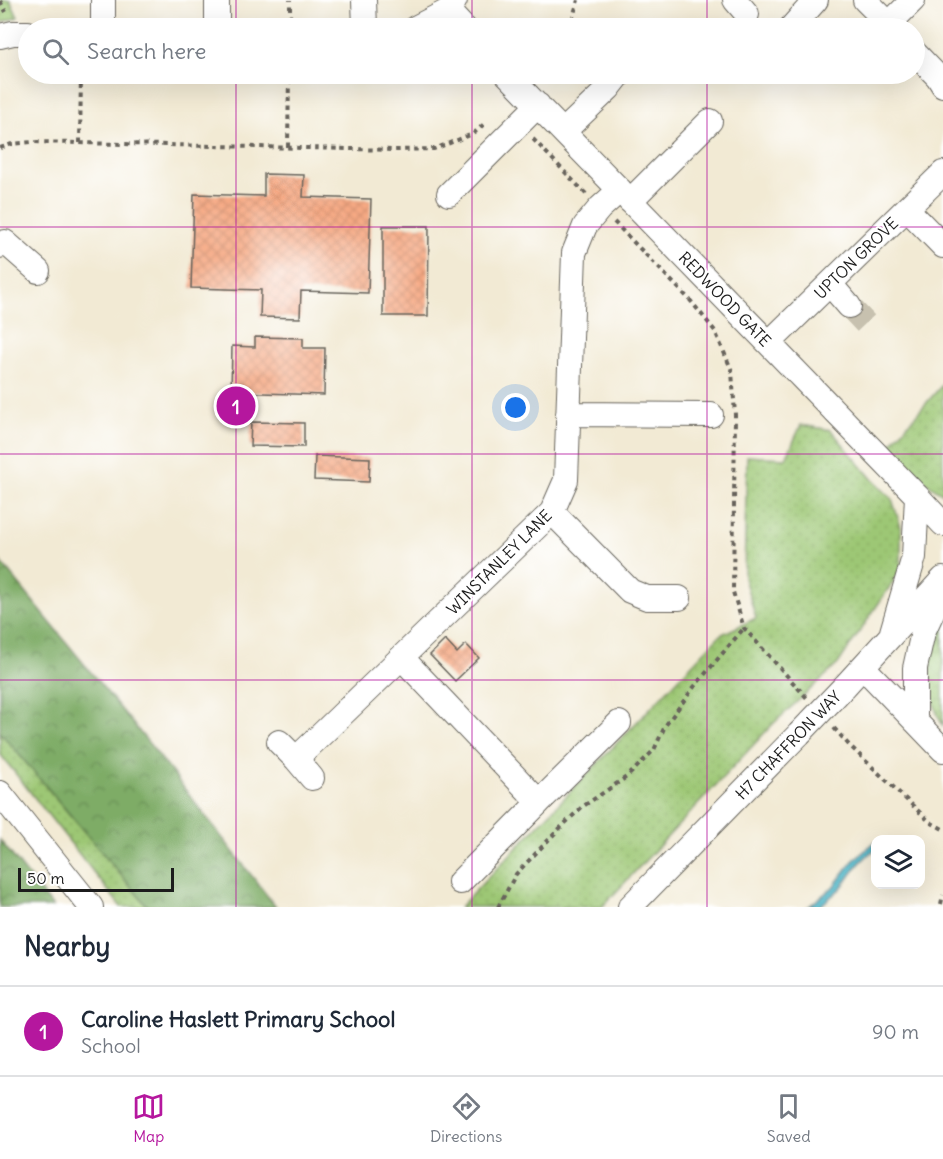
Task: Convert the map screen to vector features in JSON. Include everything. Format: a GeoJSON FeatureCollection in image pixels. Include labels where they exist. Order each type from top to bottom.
{"type":"FeatureCollection","features":[{"type":"Feature","properties":{"kind":"street"},"geometry":{"type":"LineString","coordinates":[[103,0],[103,18]]}},
{"type":"Feature","properties":{"kind":"street"},"geometry":{"type":"LineString","coordinates":[[217,0],[217,18]]}},
{"type":"Feature","properties":{"kind":"street"},"geometry":{"type":"LineString","coordinates":[[364,0],[365,18]]}},
{"type":"Feature","properties":{"kind":"street"},"geometry":{"type":"LineString","coordinates":[[800,18],[816,0]]}},
{"type":"Feature","properties":{"kind":"street"},"geometry":{"type":"LineString","coordinates":[[865,0],[883,18]]}},
{"type":"Feature","properties":{"kind":"street"},"geometry":{"type":"LineString","coordinates":[[898,18],[913,0]]}},
{"type":"Feature","properties":{"kind":"street"},"geometry":{"type":"LineString","coordinates":[[0,36],[18,33]]}},
{"type":"Feature","properties":{"kind":"street"},"geometry":{"type":"LineString","coordinates":[[925,63],[943,85]]}},
{"type":"Feature","properties":{"kind":"street","name":"REDWOOD GATE"},"geometry":{"type":"LineString","coordinates":[[517,84],[943,524]]}},
{"type":"Feature","properties":{"kind":"street"},"geometry":{"type":"LineString","coordinates":[[564,131],[612,84]]}},
{"type":"Feature","properties":{"kind":"street"},"geometry":{"type":"LineString","coordinates":[[449,194],[538,105]]}},
{"type":"Feature","properties":{"kind":"street","name":"WINSTANLEY LANE"},"geometry":{"type":"LineString","coordinates":[[296,759],[552,512],[566,480],[574,253],[585,226],[600,208],[625,196],[710,121]]}},
{"type":"Feature","properties":{"kind":"street","name":"UPTON GROVE"},"geometry":{"type":"LineString","coordinates":[[769,343],[943,173]]}},
{"type":"Feature","properties":{"kind":"street"},"geometry":{"type":"LineString","coordinates":[[907,209],[943,246]]}},
{"type":"Feature","properties":{"kind":"street"},"geometry":{"type":"LineString","coordinates":[[2,242],[38,271]]}},
{"type":"Feature","properties":{"kind":"street"},"geometry":{"type":"LineString","coordinates":[[830,284],[849,306]]}},
{"type":"Feature","properties":{"kind":"street"},"geometry":{"type":"LineString","coordinates":[[568,414],[711,415]]}},
{"type":"Feature","properties":{"kind":"street"},"geometry":{"type":"LineString","coordinates":[[891,637],[914,557],[917,496]]}},
{"type":"Feature","properties":{"kind":"street"},"geometry":{"type":"LineString","coordinates":[[552,512],[630,591],[647,598],[679,598]]}},
{"type":"Feature","properties":{"kind":"street","name":"H7 CHAFFRON WAY"},"geometry":{"type":"LineString","coordinates":[[630,907],[864,667],[943,579]]}},
{"type":"Feature","properties":{"kind":"street"},"geometry":{"type":"LineString","coordinates":[[915,721],[915,668],[923,632],[943,589]]}},
{"type":"Feature","properties":{"kind":"street"},"geometry":{"type":"LineString","coordinates":[[402,658],[539,802]]}},
{"type":"Feature","properties":{"kind":"street"},"geometry":{"type":"LineString","coordinates":[[864,667],[943,750]]}},
{"type":"Feature","properties":{"kind":"street"},"geometry":{"type":"LineString","coordinates":[[460,882],[619,723]]}},
{"type":"Feature","properties":{"kind":"street"},"geometry":{"type":"LineString","coordinates":[[279,742],[312,778]]}},
{"type":"Feature","properties":{"kind":"street"},"geometry":{"type":"LineString","coordinates":[[0,793],[91,907]]}},
{"type":"Feature","properties":{"kind":"path"},"geometry":{"type":"LineString","coordinates":[[290,0],[290,18]]}},
{"type":"Feature","properties":{"kind":"path"},"geometry":{"type":"LineString","coordinates":[[573,18],[578,0]]}},
{"type":"Feature","properties":{"kind":"path"},"geometry":{"type":"LineString","coordinates":[[80,143],[81,84]]}},
{"type":"Feature","properties":{"kind":"path"},"geometry":{"type":"LineString","coordinates":[[288,147],[289,84]]}},
{"type":"Feature","properties":{"kind":"path"},"geometry":{"type":"LineString","coordinates":[[0,148],[32,142],[434,149],[473,134],[488,121]]}},
{"type":"Feature","properties":{"kind":"path"},"geometry":{"type":"LineString","coordinates":[[519,124],[690,300],[715,331],[732,371],[735,415],[733,592],[744,628],[811,703]]}},
{"type":"Feature","properties":{"kind":"path"},"geometry":{"type":"LineString","coordinates":[[498,907],[516,874],[556,832],[582,807],[628,776],[654,750],[670,718],[744,628]]}},
{"type":"Feature","properties":{"kind":"path"},"geometry":{"type":"LineString","coordinates":[[833,728],[930,822],[943,829]]}},
{"type":"Feature","properties":{"kind":"path"},"geometry":{"type":"LineString","coordinates":[[941,905],[943,895]]}},
{"type":"Feature","properties":{"kind":"green space"},"geometry":{"type":"Polygon","coordinates":[[[0,0],[10,0],[18,17],[0,23],[0,0]]]}},
{"type":"Feature","properties":{"kind":"green space"},"geometry":{"type":"Polygon","coordinates":[[[943,384],[943,494],[914,474],[888,447],[943,384]]]}},
{"type":"Feature","properties":{"kind":"green space"},"geometry":{"type":"Polygon","coordinates":[[[801,425],[831,430],[892,499],[901,527],[901,570],[838,664],[773,724],[602,907],[460,907],[720,635],[756,618],[744,578],[747,456],[786,458],[801,425]]]}},
{"type":"Feature","properties":{"kind":"green space"},"geometry":{"type":"Polygon","coordinates":[[[0,561],[156,752],[276,907],[148,907],[0,732],[0,561]]]}},
{"type":"Feature","properties":{"kind":"green space"},"geometry":{"type":"Polygon","coordinates":[[[943,624],[943,726],[930,686],[930,669],[943,624]]]}},
{"type":"Feature","properties":{"kind":"green space"},"geometry":{"type":"Polygon","coordinates":[[[0,732],[148,907],[121,907],[0,754],[0,732]]]}},
{"type":"Feature","properties":{"kind":"green space"},"geometry":{"type":"Polygon","coordinates":[[[0,840],[53,907],[0,907],[0,840]]]}},
{"type":"Feature","properties":{"kind":"water"},"geometry":{"type":"Polygon","coordinates":[[[871,845],[871,852],[841,888],[819,907],[808,907],[833,887],[853,861],[871,845]]]}},
{"type":"Feature","properties":{"kind":"building"},"geometry":{"type":"Polygon","coordinates":[[[264,174],[304,175],[303,197],[371,199],[368,293],[301,291],[300,318],[260,317],[261,290],[191,288],[194,194],[264,196],[264,174]]]}},
{"type":"Feature","properties":{"kind":"building"},"geometry":{"type":"Polygon","coordinates":[[[383,226],[429,226],[428,316],[383,316],[383,226]]]}},
{"type":"Feature","properties":{"kind":"building"},"geometry":{"type":"Polygon","coordinates":[[[255,337],[303,338],[303,348],[325,348],[324,395],[231,392],[232,346],[255,347],[255,337]]]}},
{"type":"Feature","properties":{"kind":"building"},"geometry":{"type":"Polygon","coordinates":[[[251,422],[304,423],[304,447],[250,446],[251,422]]]}},
{"type":"Feature","properties":{"kind":"building"},"geometry":{"type":"Polygon","coordinates":[[[315,456],[370,458],[369,482],[314,480],[315,456]]]}},
{"type":"Feature","properties":{"kind":"building"},"geometry":{"type":"Polygon","coordinates":[[[445,640],[457,653],[466,644],[479,658],[455,681],[430,655],[445,640]]]}},
{"type":"Feature","properties":{"kind":"tunnel"},"geometry":{"type":"LineString","coordinates":[[849,306],[867,325]]}},
{"type":"Feature","properties":{"kind":"place","name":"Caroline Haslett Primary School"},"geometry":{"type":"Point","coordinates":[236,406]}}]}
